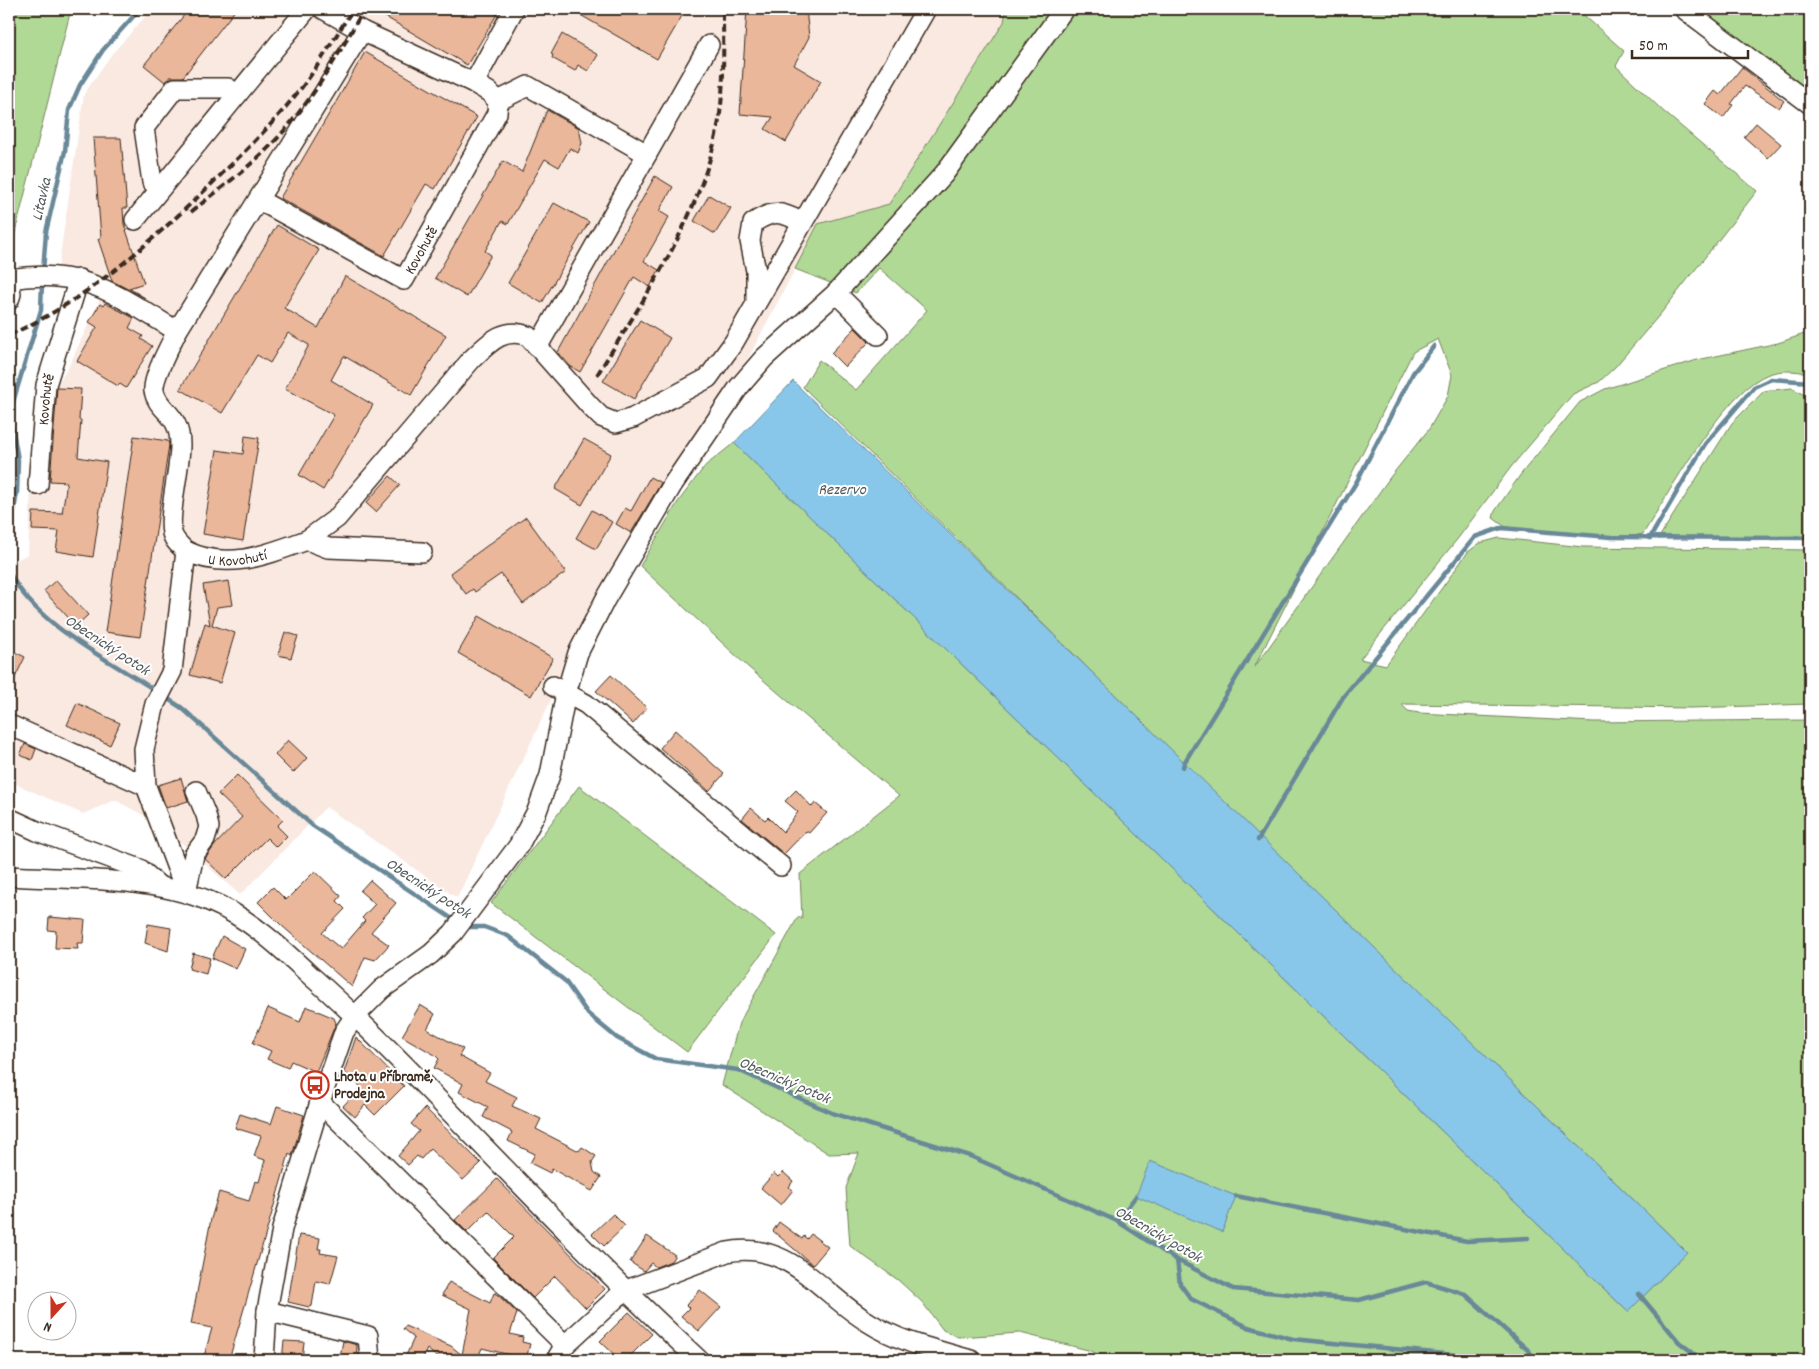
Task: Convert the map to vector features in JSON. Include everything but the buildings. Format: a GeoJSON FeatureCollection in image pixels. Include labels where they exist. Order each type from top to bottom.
{"type":"FeatureCollection","features":[{"type":"Feature","properties":{"kind":"street"},"geometry":{"type":"LineString","coordinates":[[135,220],[307,9]]}},
{"type":"Feature","properties":{"kind":"street"},"geometry":{"type":"LineString","coordinates":[[323,9],[362,31],[474,83],[489,92],[498,101],[528,86],[647,154]]}},
{"type":"Feature","properties":{"kind":"street"},"geometry":{"type":"LineString","coordinates":[[474,83],[514,9]]}},
{"type":"Feature","properties":{"kind":"street"},"geometry":{"type":"LineString","coordinates":[[709,45],[538,346],[545,357],[601,417],[616,423],[633,418],[708,378],[734,342],[801,222],[926,9]]}},
{"type":"Feature","properties":{"kind":"street"},"geometry":{"type":"LineString","coordinates":[[264,1360],[267,1311],[282,1229],[320,1102],[344,1032],[355,1016],[382,989],[431,954],[453,933],[519,845],[537,811],[550,775],[560,689],[605,600],[688,462],[739,387],[764,358],[836,293],[944,174],[1064,9]]}},
{"type":"Feature","properties":{"kind":"street"},"geometry":{"type":"LineString","coordinates":[[1684,9],[1810,104]]}},
{"type":"Feature","properties":{"kind":"street"},"geometry":{"type":"LineString","coordinates":[[186,551],[177,543],[171,525],[180,464],[178,424],[154,392],[155,381],[177,330],[362,31]]}},
{"type":"Feature","properties":{"kind":"street"},"geometry":{"type":"LineString","coordinates":[[160,188],[152,182],[144,128],[175,88],[228,88],[237,95]]}},
{"type":"Feature","properties":{"kind":"street","name":"Kovohutě"},"geometry":{"type":"LineString","coordinates":[[259,200],[404,280],[497,113],[498,101]]}},
{"type":"Feature","properties":{"kind":"street"},"geometry":{"type":"LineString","coordinates":[[756,302],[756,271],[750,241],[753,223],[766,214],[784,213],[801,222]]}},
{"type":"Feature","properties":{"kind":"street"},"geometry":{"type":"LineString","coordinates":[[9,300],[15,278],[57,276],[79,279],[108,290],[177,330]]}},
{"type":"Feature","properties":{"kind":"street","name":"Kovohutě"},"geometry":{"type":"LineString","coordinates":[[38,485],[46,385],[79,279]]}},
{"type":"Feature","properties":{"kind":"street"},"geometry":{"type":"LineString","coordinates":[[836,293],[878,334]]}},
{"type":"Feature","properties":{"kind":"street","name":"U Kovohutí"},"geometry":{"type":"LineString","coordinates":[[186,892],[146,786],[144,750],[156,704],[172,671],[186,551],[201,558],[220,562],[264,555],[306,540],[337,518],[471,360],[490,342],[507,333],[518,332],[528,336],[538,346]]}},
{"type":"Feature","properties":{"kind":"street"},"geometry":{"type":"LineString","coordinates":[[306,540],[328,548],[422,552]]}},
{"type":"Feature","properties":{"kind":"street"},"geometry":{"type":"LineString","coordinates":[[560,689],[586,704],[781,866]]}},
{"type":"Feature","properties":{"kind":"street"},"geometry":{"type":"LineString","coordinates":[[12,726],[146,786]]}},
{"type":"Feature","properties":{"kind":"street"},"geometry":{"type":"LineString","coordinates":[[186,892],[194,855],[205,840],[209,827],[196,790]]}},
{"type":"Feature","properties":{"kind":"street"},"geometry":{"type":"LineString","coordinates":[[9,818],[37,831],[140,869],[158,885]]}},
{"type":"Feature","properties":{"kind":"street"},"geometry":{"type":"LineString","coordinates":[[9,876],[158,885],[186,892],[212,902],[235,915],[271,940],[355,1016],[624,1291],[699,1360]]}},
{"type":"Feature","properties":{"kind":"street"},"geometry":{"type":"LineString","coordinates":[[320,1102],[561,1353],[624,1291],[727,1252],[743,1249],[765,1252],[784,1259],[797,1267],[830,1296],[868,1323],[910,1342],[971,1360]]}},
{"type":"Feature","properties":{"kind":"street"},"geometry":{"type":"LineString","coordinates":[[267,1311],[368,1336],[370,1360]]}},
{"type":"Feature","properties":{"kind":"shaded area"},"geometry":{"type":"Polygon","coordinates":[[[152,9],[1006,9],[1004,22],[889,204],[818,225],[750,355],[663,484],[617,561],[457,898],[326,807],[240,895],[160,824],[115,800],[83,814],[9,781],[9,564],[28,554],[31,488],[51,394],[69,366],[107,284],[57,276],[84,94],[111,55],[152,9]]]}},
{"type":"Feature","properties":{"kind":"green space"},"geometry":{"type":"Polygon","coordinates":[[[9,9],[71,9],[11,249],[9,250],[9,9]]]}},
{"type":"Feature","properties":{"kind":"green space"},"geometry":{"type":"Polygon","coordinates":[[[1006,9],[1577,9],[1624,51],[1616,66],[1663,111],[1757,191],[1662,312],[1615,367],[1599,382],[1573,394],[1511,467],[1459,537],[1360,659],[1386,665],[1468,552],[1480,543],[1499,538],[1583,547],[1810,550],[1810,704],[1691,708],[1403,704],[1403,706],[1408,711],[1419,713],[1594,722],[1810,720],[1810,1360],[1112,1360],[1088,1350],[1020,1333],[958,1337],[943,1330],[922,1302],[898,1280],[850,1246],[846,1188],[859,1153],[829,1154],[722,1085],[739,1023],[798,917],[802,919],[800,874],[899,796],[748,667],[640,566],[678,502],[705,466],[734,443],[1628,1312],[1687,1252],[1184,763],[803,387],[819,360],[856,390],[927,310],[879,268],[856,293],[795,269],[818,224],[889,204],[1004,22],[1006,9]],[[1438,339],[1413,352],[1254,668],[1391,476],[1429,429],[1448,396],[1452,375],[1438,339]]]}},
{"type":"Feature","properties":{"kind":"green space"},"geometry":{"type":"Polygon","coordinates":[[[1686,9],[1810,9],[1810,96],[1686,9]]]}},
{"type":"Feature","properties":{"kind":"green space"},"geometry":{"type":"Polygon","coordinates":[[[1810,332],[1810,374],[1780,371],[1762,377],[1746,388],[1729,405],[1696,448],[1643,534],[1623,538],[1516,529],[1504,526],[1493,518],[1495,511],[1521,474],[1580,402],[1605,389],[1697,360],[1778,343],[1810,332]]]}},
{"type":"Feature","properties":{"kind":"green space"},"geometry":{"type":"Polygon","coordinates":[[[1792,388],[1810,398],[1810,536],[1658,539],[1732,423],[1764,391],[1792,388]]]}},
{"type":"Feature","properties":{"kind":"green space"},"geometry":{"type":"Polygon","coordinates":[[[579,786],[776,935],[687,1052],[491,903],[579,786]]]}},
{"type":"Feature","properties":{"kind":"water","name":"Rezervo"},"geometry":{"type":"Polygon","coordinates":[[[793,381],[1687,1252],[1628,1312],[734,443],[793,381]]]}},
{"type":"Feature","properties":{"kind":"water"},"geometry":{"type":"Polygon","coordinates":[[[1150,1161],[1236,1196],[1222,1232],[1136,1196],[1150,1161]]]}},
{"type":"Feature","properties":{"kind":"waterway","name":"Litavka"},"geometry":{"type":"LineString","coordinates":[[43,271],[46,232],[65,151],[69,110],[80,85],[103,50],[140,9]]}},
{"type":"Feature","properties":{"kind":"waterway","name":"Litavka"},"geometry":{"type":"LineString","coordinates":[[9,415],[41,310],[42,282]]}},
{"type":"Feature","properties":{"kind":"waterway"},"geometry":{"type":"LineString","coordinates":[[1183,767],[1357,481],[1413,373],[1434,346]]}},
{"type":"Feature","properties":{"kind":"waterway"},"geometry":{"type":"LineString","coordinates":[[1650,538],[1705,444],[1754,387],[1771,379],[1810,382]]}},
{"type":"Feature","properties":{"kind":"waterway","name":"Obecnický potok"},"geometry":{"type":"LineString","coordinates":[[9,542],[17,492],[18,460],[10,414]]}},
{"type":"Feature","properties":{"kind":"waterway"},"geometry":{"type":"LineString","coordinates":[[1258,840],[1343,697],[1475,537],[1501,528],[1611,537],[1810,538]]}},
{"type":"Feature","properties":{"kind":"waterway","name":"Obecnický potok"},"geometry":{"type":"LineString","coordinates":[[9,572],[22,592],[55,625],[75,640],[156,691]]}},
{"type":"Feature","properties":{"kind":"waterway","name":"Obecnický potok"},"geometry":{"type":"LineString","coordinates":[[165,697],[182,708],[313,826],[457,922]]}},
{"type":"Feature","properties":{"kind":"waterway","name":"Obecnický potok"},"geometry":{"type":"LineString","coordinates":[[463,927],[484,927],[508,936],[565,981],[588,1014],[617,1038],[656,1059],[738,1070],[832,1113],[970,1156],[1117,1221],[1177,1260],[1233,1289],[1359,1300],[1426,1282],[1465,1294],[1529,1351],[1535,1360]]}},
{"type":"Feature","properties":{"kind":"waterway"},"geometry":{"type":"LineString","coordinates":[[1117,1221],[1136,1196]]}},
{"type":"Feature","properties":{"kind":"waterway"},"geometry":{"type":"LineString","coordinates":[[1236,1196],[1467,1241],[1528,1238]]}},
{"type":"Feature","properties":{"kind":"waterway"},"geometry":{"type":"LineString","coordinates":[[1177,1260],[1180,1284],[1191,1299],[1248,1327],[1293,1339],[1465,1356],[1474,1360]]}},
{"type":"Feature","properties":{"kind":"waterway"},"geometry":{"type":"LineString","coordinates":[[1639,1294],[1679,1342],[1702,1360]]}},
{"type":"Feature","properties":{"kind":"railway"},"geometry":{"type":"LineString","coordinates":[[9,335],[61,307],[110,274],[156,236],[200,195],[261,135],[294,97],[318,65],[353,9]]}},
{"type":"Feature","properties":{"kind":"railway"},"geometry":{"type":"LineString","coordinates":[[191,212],[265,151],[294,119],[343,47],[364,9]]}},
{"type":"Feature","properties":{"kind":"railway"},"geometry":{"type":"LineString","coordinates":[[597,375],[669,256],[698,193],[710,160],[722,97],[723,9]]}},
{"type":"Feature","properties":{"kind":"place","name":"Lhota u Příbramě, Prodejna"},"geometry":{"type":"Point","coordinates":[315,1085]}}]}
